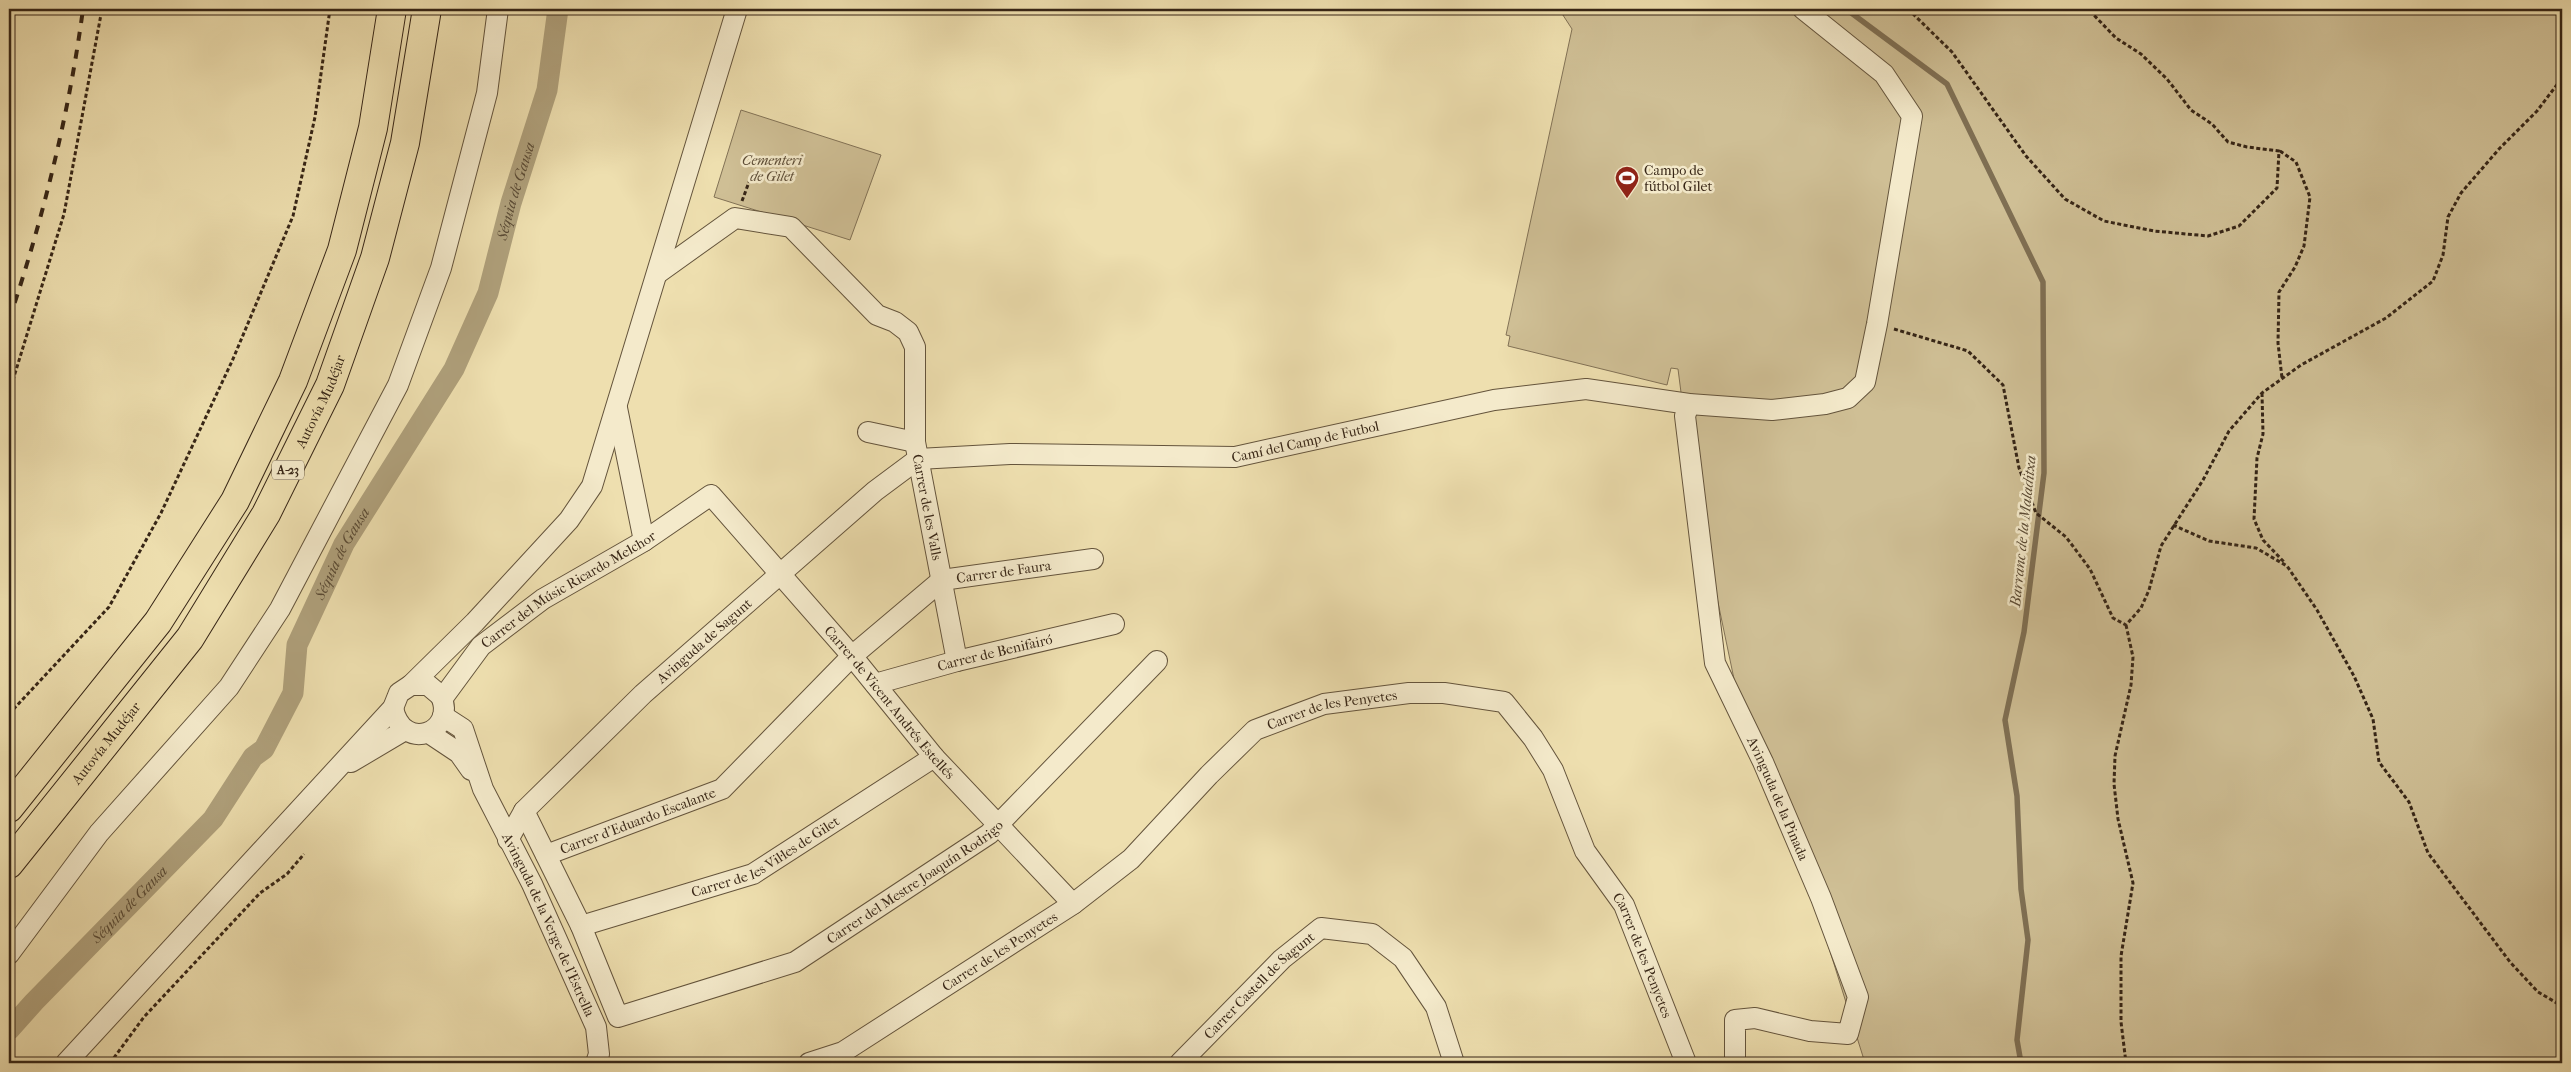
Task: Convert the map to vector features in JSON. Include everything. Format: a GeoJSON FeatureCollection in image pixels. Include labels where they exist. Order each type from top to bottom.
{"type":"FeatureCollection","features":[{"type":"Feature","properties":{"kind":"highway","name":"A-23"},"geometry":{"type":"LineString","coordinates":[[9,808],[158,622],[235,501],[293,381],[342,250],[373,128],[392,9]]}},
{"type":"Feature","properties":{"kind":"highway","name":"Autovía Mudéjar"},"geometry":{"type":"LineString","coordinates":[[9,864],[190,638],[266,514],[330,385],[375,258],[383,229],[405,143],[427,9]]}},
{"type":"Feature","properties":{"kind":"street"},"geometry":{"type":"LineString","coordinates":[[9,954],[98,833],[229,687],[280,609],[398,385],[444,259],[487,93],[498,9]]}},
{"type":"Feature","properties":{"kind":"street"},"geometry":{"type":"LineString","coordinates":[[66,1063],[393,708],[399,693],[411,685],[475,622],[574,513],[592,486],[737,9]]}},
{"type":"Feature","properties":{"kind":"street","name":"Camí del Camp de Futbol"},"geometry":{"type":"LineString","coordinates":[[868,432],[916,451],[1235,457],[1494,400],[1586,389],[1689,404],[1772,410],[1825,404],[1848,398],[1865,382],[1877,324],[1912,116],[1884,74],[1803,9]]}},
{"type":"Feature","properties":{"kind":"street","name":"Carrer de les Valls"},"geometry":{"type":"LineString","coordinates":[[658,273],[735,218],[791,227],[877,315],[895,322],[908,332],[915,347],[916,451],[957,661]]}},
{"type":"Feature","properties":{"kind":"street","name":"Avinguda de la Pinada"},"geometry":{"type":"LineString","coordinates":[[1689,404],[1685,416],[1715,664],[1763,762],[1790,824],[1858,997],[1848,1034],[1810,1032],[1755,1018],[1734,1020],[1735,1063]]}},
{"type":"Feature","properties":{"kind":"street"},"geometry":{"type":"LineString","coordinates":[[616,406],[644,541]]}},
{"type":"Feature","properties":{"kind":"street","name":"Avinguda de Sagunt"},"geometry":{"type":"LineString","coordinates":[[508,840],[524,811],[643,694],[874,491],[916,451]]}},
{"type":"Feature","properties":{"kind":"street","name":"Carrer del Músic Ricardo Melchor"},"geometry":{"type":"LineString","coordinates":[[442,704],[481,646],[543,599],[644,541],[711,495]]}},
{"type":"Feature","properties":{"kind":"street","name":"Carrer de Vicent Andrés Estellés"},"geometry":{"type":"LineString","coordinates":[[711,495],[852,656],[934,757],[1072,904]]}},
{"type":"Feature","properties":{"kind":"street","name":"Carrer de Faura"},"geometry":{"type":"LineString","coordinates":[[852,656],[942,580],[1092,559]]}},
{"type":"Feature","properties":{"kind":"street"},"geometry":{"type":"LineString","coordinates":[[393,708],[396,721],[405,730],[416,735],[428,733],[438,726],[453,662],[475,622]]}},
{"type":"Feature","properties":{"kind":"street","name":"Carrer de Benifairó"},"geometry":{"type":"LineString","coordinates":[[875,684],[957,661],[1114,624]]}},
{"type":"Feature","properties":{"kind":"street","name":"Carrer d'Eduardo Escalante"},"geometry":{"type":"LineString","coordinates":[[546,855],[722,789],[852,656]]}},
{"type":"Feature","properties":{"kind":"street","name":"Carrer del Mestre Joaquín Rodrigo"},"geometry":{"type":"LineString","coordinates":[[618,1017],[795,962],[989,834],[1157,661]]}},
{"type":"Feature","properties":{"kind":"street"},"geometry":{"type":"LineString","coordinates":[[411,685],[428,685],[442,704]]}},
{"type":"Feature","properties":{"kind":"street","name":"Carrer de les Penyetes"},"geometry":{"type":"LineString","coordinates":[[809,1063],[842,1052],[1072,904],[1131,859],[1209,775],[1255,730],[1324,704],[1409,693],[1444,693],[1504,702],[1533,738],[1553,770],[1585,851],[1624,905],[1686,1063]]}},
{"type":"Feature","properties":{"kind":"street","name":"Avinguda de la Verge de l'Estrella"},"geometry":{"type":"LineString","coordinates":[[442,704],[463,729],[483,788],[532,884],[596,1027],[599,1054],[596,1063]]}},
{"type":"Feature","properties":{"kind":"street"},"geometry":{"type":"LineString","coordinates":[[330,776],[405,730]]}},
{"type":"Feature","properties":{"kind":"street","name":"Avinguda de la Verge de l'Estrella"},"geometry":{"type":"LineString","coordinates":[[428,733],[460,753],[483,788]]}},
{"type":"Feature","properties":{"kind":"street","name":"Carrer de les Vil·les de Gilet"},"geometry":{"type":"LineString","coordinates":[[581,926],[753,874],[934,757]]}},
{"type":"Feature","properties":{"kind":"street","name":"Avinguda de la Verge de l'Estrella"},"geometry":{"type":"LineString","coordinates":[[524,811],[581,926],[618,1017]]}},
{"type":"Feature","properties":{"kind":"street","name":"Carrer Castell de Sagunt"},"geometry":{"type":"LineString","coordinates":[[1180,1063],[1282,959],[1321,928],[1372,934],[1402,958],[1436,1007],[1454,1063]]}},
{"type":"Feature","properties":{"kind":"path"},"geometry":{"type":"LineString","coordinates":[[9,393],[64,214],[102,9]]}},
{"type":"Feature","properties":{"kind":"path"},"geometry":{"type":"LineString","coordinates":[[9,714],[109,607],[161,513],[232,359],[294,216],[315,117],[330,9]]}},
{"type":"Feature","properties":{"kind":"path"},"geometry":{"type":"LineString","coordinates":[[1908,9],[1952,52],[2026,156],[2065,199],[2104,221],[2154,231],[2208,236],[2239,226],[2277,188],[2279,151]]}},
{"type":"Feature","properties":{"kind":"path"},"geometry":{"type":"LineString","coordinates":[[2088,9],[2116,38],[2141,54],[2167,78],[2191,110],[2212,124],[2228,142],[2279,151],[2296,162],[2310,197],[2304,246],[2295,267],[2279,292],[2278,343],[2282,378]]}},
{"type":"Feature","properties":{"kind":"path"},"geometry":{"type":"LineString","coordinates":[[2126,625],[2141,608],[2150,590],[2161,546],[2203,480],[2229,431],[2262,392],[2282,378],[2386,318],[2433,281],[2443,255],[2448,217],[2461,193],[2499,149],[2537,110],[2562,78]]}},
{"type":"Feature","properties":{"kind":"path"},"geometry":{"type":"LineString","coordinates":[[1877,324],[1968,351],[2003,385],[2019,468],[2036,513],[2066,537],[2090,569],[2113,618],[2126,625],[2133,657],[2131,685],[2115,756],[2114,784],[2118,819],[2133,883],[2121,956],[2121,1022],[2126,1063]]}},
{"type":"Feature","properties":{"kind":"path"},"geometry":{"type":"LineString","coordinates":[[2262,392],[2263,434],[2257,458],[2254,519],[2263,540],[2287,566],[2317,610],[2354,676],[2373,719],[2379,762],[2409,802],[2428,853],[2510,962],[2538,992],[2562,1006]]}},
{"type":"Feature","properties":{"kind":"path"},"geometry":{"type":"LineString","coordinates":[[2173,525],[2209,541],[2256,548],[2287,566]]}},
{"type":"Feature","properties":{"kind":"path"},"geometry":{"type":"LineString","coordinates":[[110,1063],[144,1017],[260,893],[287,874],[304,854]]}},
{"type":"Feature","properties":{"kind":"green space"},"geometry":{"type":"Polygon","coordinates":[[[1559,9],[2562,9],[2562,1063],[1865,1063],[1793,833],[1743,722],[1692,478],[1678,369],[1671,368],[1667,385],[1508,346],[1510,336],[1506,335],[1572,29],[1559,9]]]}},
{"type":"Feature","properties":{"kind":"green space","name":"Cementeri de Gilet"},"geometry":{"type":"Polygon","coordinates":[[[741,110],[881,155],[850,240],[714,197],[741,110]]]}},
{"type":"Feature","properties":{"kind":"waterway","name":"Séquia de Gausa"},"geometry":{"type":"LineString","coordinates":[[9,1030],[213,819],[253,757],[264,749],[293,693],[297,645],[344,544],[454,369],[488,293],[511,203],[547,90],[558,9]]}},
{"type":"Feature","properties":{"kind":"waterway","name":"Barranc de la Maladitxa"},"geometry":{"type":"LineString","coordinates":[[1846,9],[1947,84],[2043,282],[2044,473],[2024,632],[2005,720],[2017,796],[2021,889],[2028,940],[2017,1040],[2021,1063]]}},
{"type":"Feature","properties":{"kind":"railway"},"geometry":{"type":"LineString","coordinates":[[9,320],[33,244],[54,166],[70,88],[83,9]]}},
{"type":"Feature","properties":{"kind":"place","name":"Campo de fútbol Gilet"},"geometry":{"type":"Point","coordinates":[1627,199]}}]}
